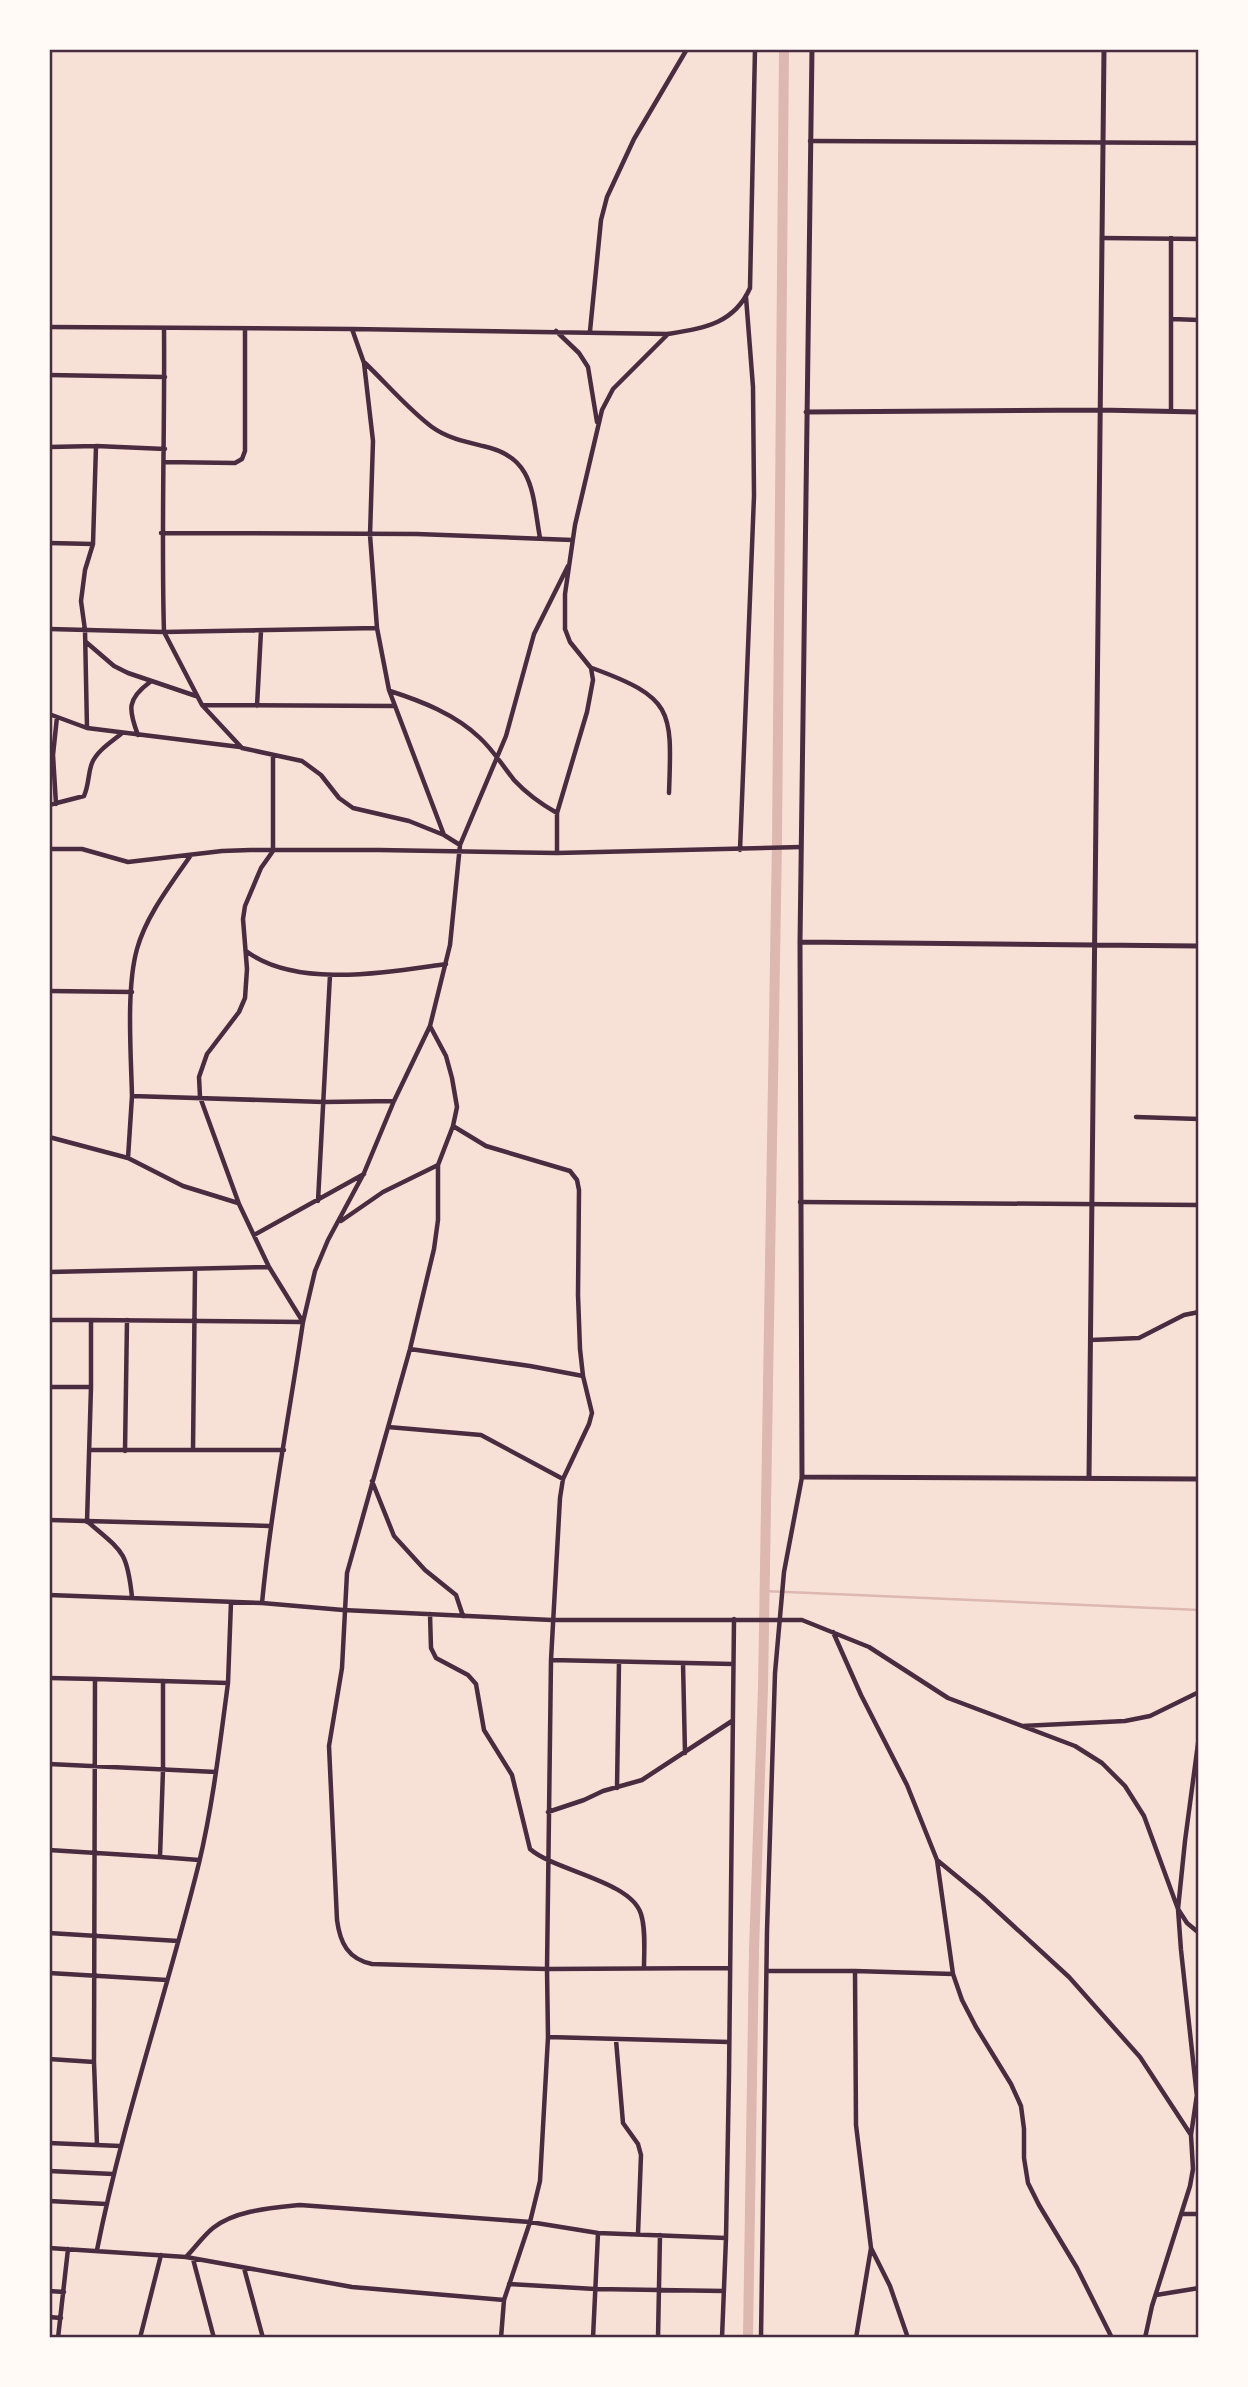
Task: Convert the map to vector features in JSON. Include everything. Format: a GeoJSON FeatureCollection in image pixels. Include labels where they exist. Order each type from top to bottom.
{"type":"FeatureCollection","features":[{"type":"Feature","properties":{"kind":"street"},"geometry":{"type":"LineString","coordinates":[[590,331],[601,220],[607,197],[646,116],[687,49]]}},
{"type":"Feature","properties":{"kind":"street"},"geometry":{"type":"LineString","coordinates":[[49,327],[590,331],[668,334],[703,328],[737,310],[750,288],[755,49]]}},
{"type":"Feature","properties":{"kind":"street"},"geometry":{"type":"LineString","coordinates":[[761,2338],[767,1971],[778,1618],[802,1477],[800,942],[812,49]]}},
{"type":"Feature","properties":{"kind":"street"},"geometry":{"type":"LineString","coordinates":[[1090,1478],[1104,49]]}},
{"type":"Feature","properties":{"kind":"street"},"geometry":{"type":"LineString","coordinates":[[810,141],[1199,143]]}},
{"type":"Feature","properties":{"kind":"street"},"geometry":{"type":"LineString","coordinates":[[1101,238],[1199,239]]}},
{"type":"Feature","properties":{"kind":"street"},"geometry":{"type":"LineString","coordinates":[[1171,238],[1171,411]]}},
{"type":"Feature","properties":{"kind":"street"},"geometry":{"type":"LineString","coordinates":[[740,850],[754,496],[752,387],[746,296]]}},
{"type":"Feature","properties":{"kind":"street"},"geometry":{"type":"LineString","coordinates":[[1172,319],[1199,320]]}},
{"type":"Feature","properties":{"kind":"street"},"geometry":{"type":"LineString","coordinates":[[164,328],[165,449],[161,533],[164,632],[202,705],[242,748]]}},
{"type":"Feature","properties":{"kind":"street"},"geometry":{"type":"LineString","coordinates":[[164,462],[234,463],[242,459],[245,451],[245,328]]}},
{"type":"Feature","properties":{"kind":"street"},"geometry":{"type":"LineString","coordinates":[[352,330],[364,363],[373,441],[370,535],[377,628],[389,690],[444,835]]}},
{"type":"Feature","properties":{"kind":"street"},"geometry":{"type":"LineString","coordinates":[[556,331],[579,353],[588,367],[597,424]]}},
{"type":"Feature","properties":{"kind":"street"},"geometry":{"type":"LineString","coordinates":[[557,853],[557,813],[592,696],[593,680],[591,668],[570,642],[565,629],[565,594],[572,540],[602,410],[613,389],[668,334]]}},
{"type":"Feature","properties":{"kind":"street"},"geometry":{"type":"LineString","coordinates":[[364,363],[433,427],[459,440],[498,449],[519,462],[529,478],[540,538]]}},
{"type":"Feature","properties":{"kind":"street"},"geometry":{"type":"LineString","coordinates":[[49,375],[165,377]]}},
{"type":"Feature","properties":{"kind":"street"},"geometry":{"type":"LineString","coordinates":[[806,412],[1199,412]]}},
{"type":"Feature","properties":{"kind":"street"},"geometry":{"type":"LineString","coordinates":[[87,728],[85,631],[81,601],[85,570],[93,544],[96,446]]}},
{"type":"Feature","properties":{"kind":"street"},"geometry":{"type":"LineString","coordinates":[[49,447],[165,449]]}},
{"type":"Feature","properties":{"kind":"street"},"geometry":{"type":"LineString","coordinates":[[161,533],[444,534],[572,540]]}},
{"type":"Feature","properties":{"kind":"street"},"geometry":{"type":"LineString","coordinates":[[49,543],[93,544]]}},
{"type":"Feature","properties":{"kind":"street"},"geometry":{"type":"LineString","coordinates":[[262,1603],[270,1526],[303,1322],[315,1271],[364,1173],[394,1101],[430,1026],[453,927],[460,845],[506,736],[534,634],[568,566]]}},
{"type":"Feature","properties":{"kind":"street"},"geometry":{"type":"LineString","coordinates":[[49,629],[164,632],[377,628]]}},
{"type":"Feature","properties":{"kind":"street"},"geometry":{"type":"LineString","coordinates":[[257,706],[261,631]]}},
{"type":"Feature","properties":{"kind":"street"},"geometry":{"type":"LineString","coordinates":[[85,642],[128,674],[197,696]]}},
{"type":"Feature","properties":{"kind":"street"},"geometry":{"type":"LineString","coordinates":[[591,668],[626,681],[654,698],[665,714],[671,734],[669,793]]}},
{"type":"Feature","properties":{"kind":"street"},"geometry":{"type":"LineString","coordinates":[[138,735],[131,718],[131,702],[136,692],[151,681]]}},
{"type":"Feature","properties":{"kind":"street"},"geometry":{"type":"LineString","coordinates":[[389,690],[419,700],[445,713],[480,738],[516,782],[557,813]]}},
{"type":"Feature","properties":{"kind":"street"},"geometry":{"type":"LineString","coordinates":[[202,705],[395,706]]}},
{"type":"Feature","properties":{"kind":"street"},"geometry":{"type":"LineString","coordinates":[[49,714],[87,728],[242,748],[302,761],[313,768],[339,798],[353,808],[409,821],[444,835],[460,845]]}},
{"type":"Feature","properties":{"kind":"street"},"geometry":{"type":"LineString","coordinates":[[56,804],[53,755],[57,717]]}},
{"type":"Feature","properties":{"kind":"street"},"geometry":{"type":"LineString","coordinates":[[49,806],[83,796],[88,788],[96,756],[121,734]]}},
{"type":"Feature","properties":{"kind":"street"},"geometry":{"type":"LineString","coordinates":[[273,755],[274,851],[261,868],[248,895],[243,919],[245,998],[239,1012],[207,1054],[199,1077],[200,1097],[239,1204],[269,1267],[303,1322]]}},
{"type":"Feature","properties":{"kind":"street"},"geometry":{"type":"LineString","coordinates":[[49,849],[82,849],[128,862],[222,851],[379,849],[557,853],[801,847]]}},
{"type":"Feature","properties":{"kind":"street"},"geometry":{"type":"LineString","coordinates":[[128,1158],[135,957],[144,931],[168,888],[192,855]]}},
{"type":"Feature","properties":{"kind":"street"},"geometry":{"type":"LineString","coordinates":[[800,942],[1199,946]]}},
{"type":"Feature","properties":{"kind":"street"},"geometry":{"type":"LineString","coordinates":[[245,951],[258,960],[275,965],[330,975],[446,964]]}},
{"type":"Feature","properties":{"kind":"street"},"geometry":{"type":"LineString","coordinates":[[318,1201],[330,975]]}},
{"type":"Feature","properties":{"kind":"street"},"geometry":{"type":"LineString","coordinates":[[49,991],[132,992]]}},
{"type":"Feature","properties":{"kind":"street"},"geometry":{"type":"LineString","coordinates":[[430,1026],[440,1042],[452,1078],[457,1107],[453,1126],[438,1165],[438,1211],[434,1249],[410,1349],[347,1573],[342,1668],[329,1746],[338,1934],[350,1954],[360,1962],[373,1964],[547,1969],[730,1968]]}},
{"type":"Feature","properties":{"kind":"street"},"geometry":{"type":"LineString","coordinates":[[132,1096],[324,1102],[394,1101]]}},
{"type":"Feature","properties":{"kind":"street"},"geometry":{"type":"LineString","coordinates":[[1136,1117],[1199,1119]]}},
{"type":"Feature","properties":{"kind":"street"},"geometry":{"type":"LineString","coordinates":[[453,1126],[486,1146],[559,1166],[574,1175],[579,1190],[578,1295],[583,1376],[592,1413],[563,1479],[552,1620],[548,1812],[548,2037],[540,2182],[530,2222],[504,2300],[501,2338]]}},
{"type":"Feature","properties":{"kind":"street"},"geometry":{"type":"LineString","coordinates":[[49,1137],[128,1158],[183,1185],[239,1204]]}},
{"type":"Feature","properties":{"kind":"street"},"geometry":{"type":"LineString","coordinates":[[337,1223],[383,1192],[438,1165]]}},
{"type":"Feature","properties":{"kind":"street"},"geometry":{"type":"LineString","coordinates":[[254,1236],[364,1173]]}},
{"type":"Feature","properties":{"kind":"street"},"geometry":{"type":"LineString","coordinates":[[800,1202],[1199,1205]]}},
{"type":"Feature","properties":{"kind":"street"},"geometry":{"type":"LineString","coordinates":[[49,1272],[269,1267]]}},
{"type":"Feature","properties":{"kind":"street"},"geometry":{"type":"LineString","coordinates":[[193,1450],[195,1270]]}},
{"type":"Feature","properties":{"kind":"street"},"geometry":{"type":"LineString","coordinates":[[1091,1340],[1139,1338],[1184,1315],[1199,1312]]}},
{"type":"Feature","properties":{"kind":"street"},"geometry":{"type":"LineString","coordinates":[[49,1320],[303,1322]]}},
{"type":"Feature","properties":{"kind":"street"},"geometry":{"type":"LineString","coordinates":[[91,1320],[88,1521],[122,1553],[128,1568],[132,1598]]}},
{"type":"Feature","properties":{"kind":"street"},"geometry":{"type":"LineString","coordinates":[[125,1451],[127,1320]]}},
{"type":"Feature","properties":{"kind":"street"},"geometry":{"type":"LineString","coordinates":[[410,1349],[583,1376]]}},
{"type":"Feature","properties":{"kind":"street"},"geometry":{"type":"LineString","coordinates":[[49,1459],[49,1387],[91,1387]]}},
{"type":"Feature","properties":{"kind":"street"},"geometry":{"type":"LineString","coordinates":[[388,1427],[481,1435],[563,1479]]}},
{"type":"Feature","properties":{"kind":"street"},"geometry":{"type":"LineString","coordinates":[[89,1450],[284,1450]]}},
{"type":"Feature","properties":{"kind":"street"},"geometry":{"type":"LineString","coordinates":[[802,1477],[1199,1479]]}},
{"type":"Feature","properties":{"kind":"street"},"geometry":{"type":"LineString","coordinates":[[372,1481],[394,1536],[425,1570],[456,1595],[463,1616]]}},
{"type":"Feature","properties":{"kind":"street"},"geometry":{"type":"LineString","coordinates":[[49,1520],[270,1526]]}},
{"type":"Feature","properties":{"kind":"street"},"geometry":{"type":"LineString","coordinates":[[49,1595],[262,1603],[343,1610],[552,1620],[802,1619],[869,1647],[948,1698],[1090,1754],[1115,1774],[1144,1816],[1178,1909],[1187,1923],[1199,1933]]}},
{"type":"Feature","properties":{"kind":"street"},"geometry":{"type":"LineString","coordinates":[[97,2250],[120,2147],[199,1860],[216,1772],[228,1683],[231,1602]]}},
{"type":"Feature","properties":{"kind":"street"},"geometry":{"type":"LineString","coordinates":[[430,1614],[432,1648],[436,1658],[468,1675],[476,1684],[484,1730],[512,1774],[530,1849],[548,1861],[583,1873],[620,1892],[635,1903],[641,1912],[643,1923],[644,1968]]}},
{"type":"Feature","properties":{"kind":"street"},"geometry":{"type":"LineString","coordinates":[[722,2338],[730,2042],[734,1619]]}},
{"type":"Feature","properties":{"kind":"street"},"geometry":{"type":"LineString","coordinates":[[833,1631],[861,1695],[907,1785],[937,1860],[953,1974],[975,2026],[1011,2084],[1021,2106],[1028,2183],[1077,2268],[1112,2338]]}},
{"type":"Feature","properties":{"kind":"street"},"geometry":{"type":"LineString","coordinates":[[551,1660],[733,1664]]}},
{"type":"Feature","properties":{"kind":"street"},"geometry":{"type":"LineString","coordinates":[[617,1788],[619,1662]]}},
{"type":"Feature","properties":{"kind":"street"},"geometry":{"type":"LineString","coordinates":[[683,1663],[685,1753]]}},
{"type":"Feature","properties":{"kind":"street"},"geometry":{"type":"LineString","coordinates":[[49,1678],[228,1683]]}},
{"type":"Feature","properties":{"kind":"street"},"geometry":{"type":"LineString","coordinates":[[95,1679],[93,1976],[97,2146]]}},
{"type":"Feature","properties":{"kind":"street"},"geometry":{"type":"LineString","coordinates":[[160,1857],[163,1681]]}},
{"type":"Feature","properties":{"kind":"street"},"geometry":{"type":"LineString","coordinates":[[1017,1726],[1125,1721],[1150,1716],[1199,1692]]}},
{"type":"Feature","properties":{"kind":"street"},"geometry":{"type":"LineString","coordinates":[[548,1812],[642,1780],[732,1721]]}},
{"type":"Feature","properties":{"kind":"street"},"geometry":{"type":"LineString","coordinates":[[1197,2097],[1178,1909],[1199,1736]]}},
{"type":"Feature","properties":{"kind":"street"},"geometry":{"type":"LineString","coordinates":[[49,1764],[216,1772]]}},
{"type":"Feature","properties":{"kind":"street"},"geometry":{"type":"LineString","coordinates":[[49,1850],[199,1860]]}},
{"type":"Feature","properties":{"kind":"street"},"geometry":{"type":"LineString","coordinates":[[937,1860],[982,1897],[1079,1988],[1140,2057],[1191,2135]]}},
{"type":"Feature","properties":{"kind":"street"},"geometry":{"type":"LineString","coordinates":[[49,1933],[178,1941]]}},
{"type":"Feature","properties":{"kind":"street"},"geometry":{"type":"LineString","coordinates":[[767,1971],[953,1974]]}},
{"type":"Feature","properties":{"kind":"street"},"geometry":{"type":"LineString","coordinates":[[855,1971],[856,2125],[871,2248],[856,2338]]}},
{"type":"Feature","properties":{"kind":"street"},"geometry":{"type":"LineString","coordinates":[[49,1973],[167,1980]]}},
{"type":"Feature","properties":{"kind":"street"},"geometry":{"type":"LineString","coordinates":[[548,2037],[730,2042]]}},
{"type":"Feature","properties":{"kind":"street"},"geometry":{"type":"LineString","coordinates":[[616,2040],[623,2123],[638,2144],[641,2155],[638,2234]]}},
{"type":"Feature","properties":{"kind":"street"},"geometry":{"type":"LineString","coordinates":[[49,2059],[94,2062]]}},
{"type":"Feature","properties":{"kind":"street"},"geometry":{"type":"LineString","coordinates":[[1145,2338],[1193,2169],[1191,2135],[1199,2087]]}},
{"type":"Feature","properties":{"kind":"street"},"geometry":{"type":"LineString","coordinates":[[49,2143],[120,2147]]}},
{"type":"Feature","properties":{"kind":"street"},"geometry":{"type":"LineString","coordinates":[[49,2171],[113,2174]]}},
{"type":"Feature","properties":{"kind":"street"},"geometry":{"type":"LineString","coordinates":[[49,2201],[106,2204]]}},
{"type":"Feature","properties":{"kind":"street"},"geometry":{"type":"LineString","coordinates":[[186,2258],[211,2230],[224,2221],[264,2210],[300,2205],[530,2222],[598,2233],[726,2238]]}},
{"type":"Feature","properties":{"kind":"street"},"geometry":{"type":"LineString","coordinates":[[1181,2214],[1199,2214]]}},
{"type":"Feature","properties":{"kind":"street"},"geometry":{"type":"LineString","coordinates":[[593,2338],[598,2233]]}},
{"type":"Feature","properties":{"kind":"street"},"geometry":{"type":"LineString","coordinates":[[658,2338],[660,2235]]}},
{"type":"Feature","properties":{"kind":"street"},"geometry":{"type":"LineString","coordinates":[[49,2248],[161,2255],[379,2291],[504,2300]]}},
{"type":"Feature","properties":{"kind":"street"},"geometry":{"type":"LineString","coordinates":[[871,2248],[890,2286],[908,2338]]}},
{"type":"Feature","properties":{"kind":"street"},"geometry":{"type":"LineString","coordinates":[[58,2338],[68,2249]]}},
{"type":"Feature","properties":{"kind":"street"},"geometry":{"type":"LineString","coordinates":[[140,2338],[161,2255]]}},
{"type":"Feature","properties":{"kind":"street"},"geometry":{"type":"LineString","coordinates":[[193,2259],[214,2338]]}},
{"type":"Feature","properties":{"kind":"street"},"geometry":{"type":"LineString","coordinates":[[244,2268],[263,2338]]}},
{"type":"Feature","properties":{"kind":"street"},"geometry":{"type":"LineString","coordinates":[[509,2284],[595,2289],[724,2291]]}},
{"type":"Feature","properties":{"kind":"street"},"geometry":{"type":"LineString","coordinates":[[1156,2295],[1199,2288]]}},
{"type":"Feature","properties":{"kind":"street"},"geometry":{"type":"LineString","coordinates":[[49,2291],[64,2292]]}},
{"type":"Feature","properties":{"kind":"street"},"geometry":{"type":"LineString","coordinates":[[49,2317],[61,2318]]}},
{"type":"Feature","properties":{"kind":"waterway"},"geometry":{"type":"LineString","coordinates":[[748,2338],[754,1950],[763,1688],[777,840],[784,49]]}},
{"type":"Feature","properties":{"kind":"waterway"},"geometry":{"type":"LineString","coordinates":[[764,1591],[1199,1610]]}}]}
